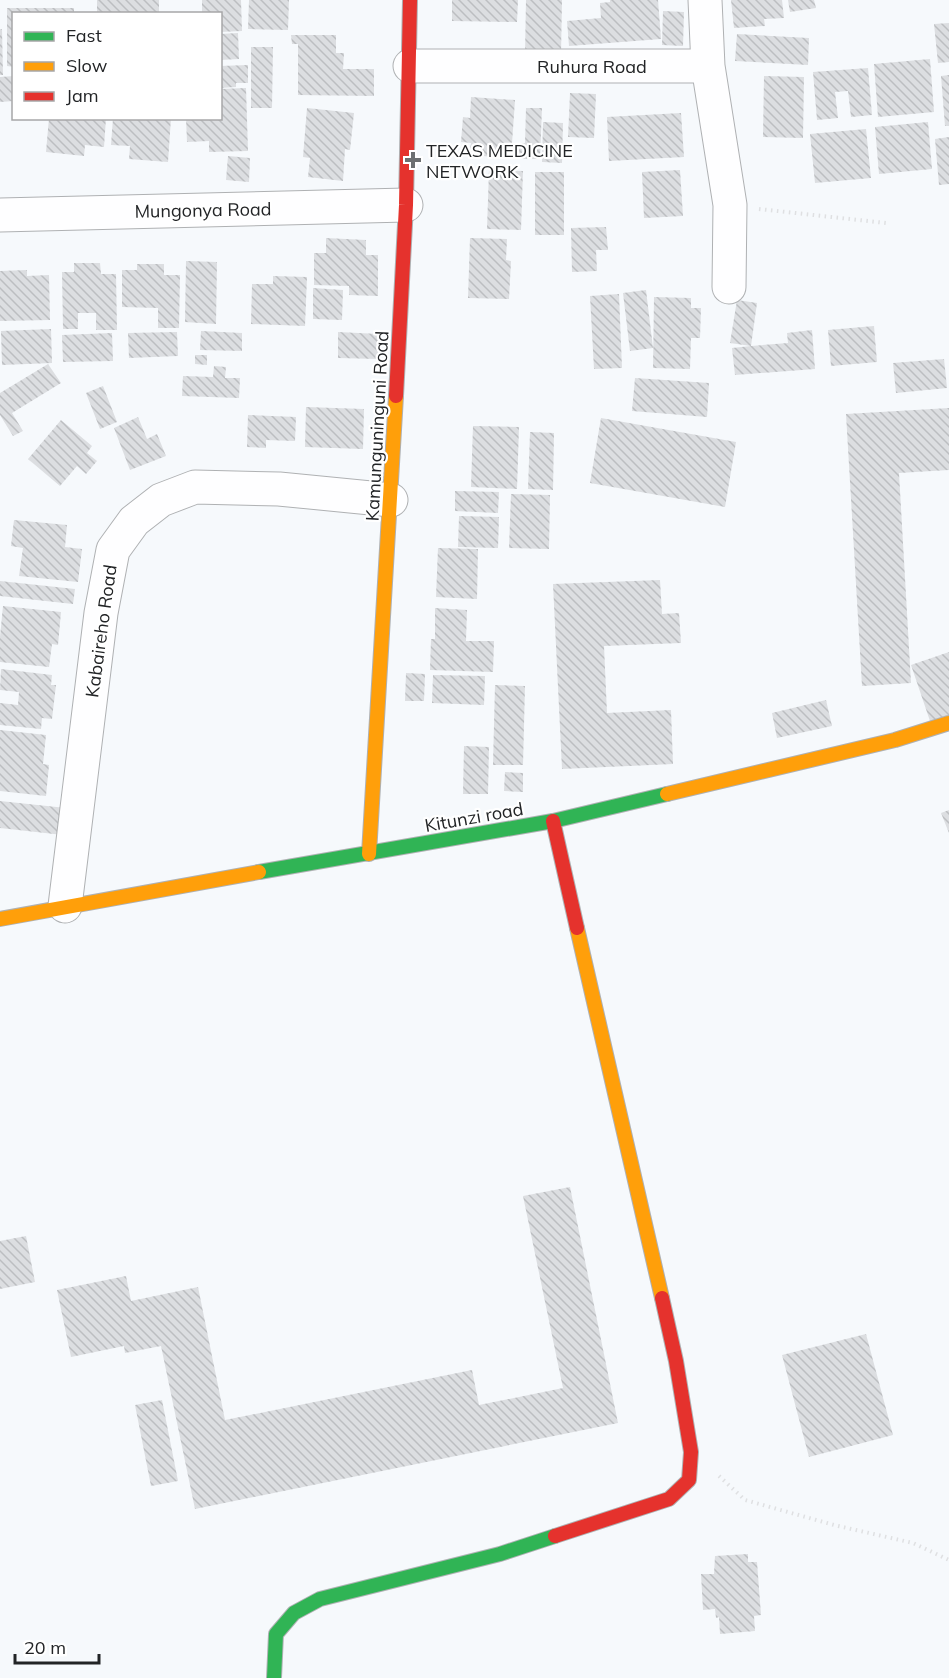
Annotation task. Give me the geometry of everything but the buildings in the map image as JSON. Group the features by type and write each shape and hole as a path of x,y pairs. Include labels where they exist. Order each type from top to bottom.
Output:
{"street":[{"name":"Kamunguninguni Road","path":"369,854 391,500 406,205 410,0"},
{"path":"705,0 708,66 730,205 729,287"},
{"name":"Ruhura Road","path":"410,66 708,66"},
{"name":"Mungonya Road","path":"0,215 406,205"},
{"name":"Kabaireho Road","path":"64,906 101,613 113,550 134,522 161,500 195,487 279,489 391,500"},
{"name":"Kitunzi road","path":"0,919 553,821 895,740 949,723"},
{"path":"274,1678 276,1634 294,1614 320,1599 500,1554 669,1499 689,1480 691,1452 676,1361 553,821"}],"path":[{"path":"730,205 886,223"},
{"path":"691,1452 745,1500 834,1525 913,1543 949,1560"}],"traffic: fast":[{"path":"259,872 553,821 667,794"},
{"path":"274,1678 276,1634 294,1613 320,1599 500,1554 555,1536"}],"traffic: slow":[{"path":"369,854 396,396"},
{"path":"667,794 895,740 949,723"},
{"path":"0,919 259,872"},
{"path":"577,928 662,1298"}],"traffic: jam":[{"path":"396,396 406,205 410,0"},
{"path":"553,821 577,928"},
{"path":"555,1536 669,1499 689,1480 691,1452 676,1361 662,1298"}],"place":[{"name":"TEXAS MEDICINE NETWORK","path":"413,160"}]}
